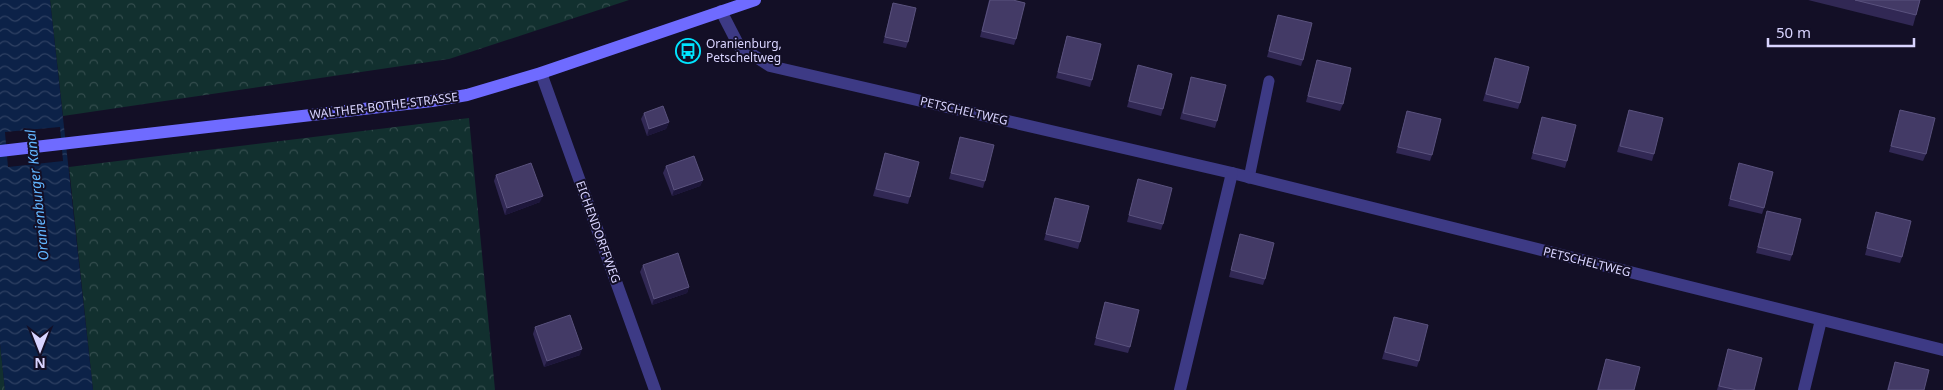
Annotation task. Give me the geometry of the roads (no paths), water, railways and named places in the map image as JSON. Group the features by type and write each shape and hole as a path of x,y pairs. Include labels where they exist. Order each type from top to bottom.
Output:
{"street":[{"name":"WALTHER-BOTHE-STRASSE","path":"3,151 432,101 468,95 541,73 755,0"},
{"name":"PETSCHELTWEG","path":"721,11 738,46 770,66 1249,178 1943,350"},
{"name":"EICHENDORFFWEG","path":"541,73 655,390"},
{"path":"1180,390 1232,174"},
{"path":"1804,390 1821,320"}],"lane":[{"path":"1249,178 1269,81"}],"water":[{"name":"Oranienburger Kanal","path":"0,0 50,0 93,390 5,390 0,343"}],"place":[{"name":"Oranienburg, Petscheltweg","path":"688,51"}]}
